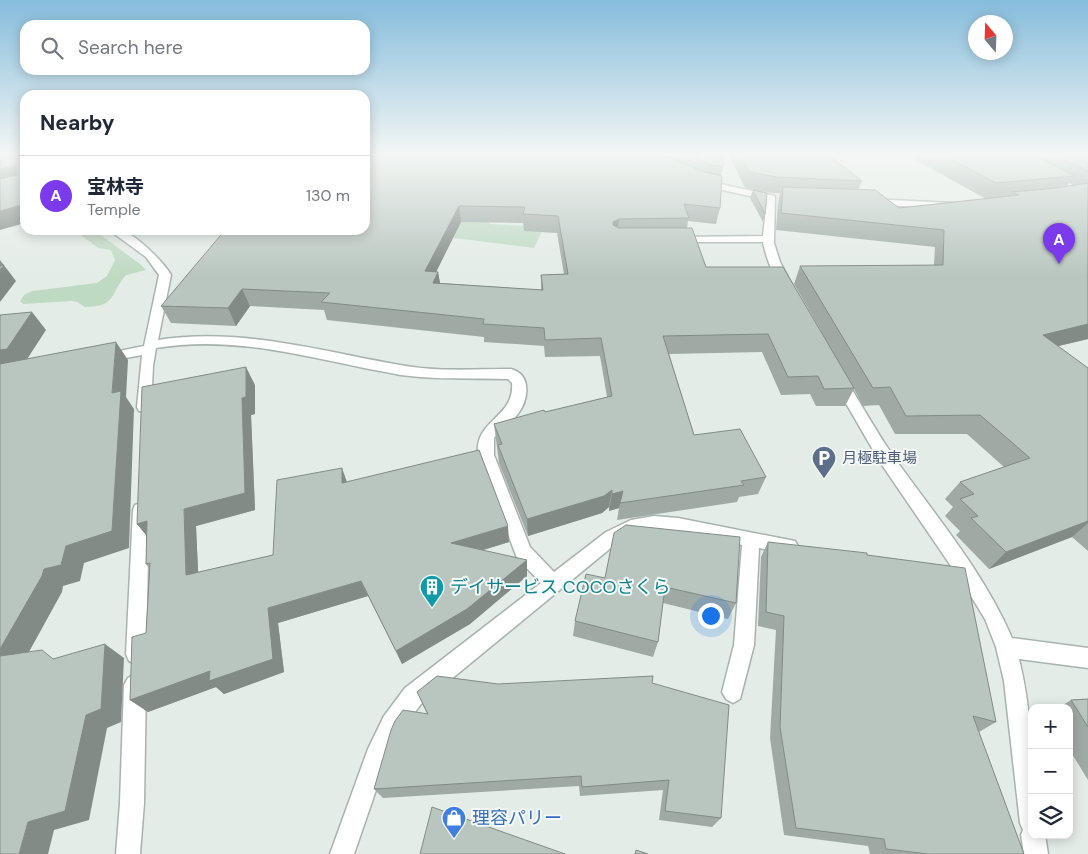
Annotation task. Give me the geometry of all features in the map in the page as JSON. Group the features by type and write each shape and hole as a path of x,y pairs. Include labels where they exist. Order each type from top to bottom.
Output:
{"street":[{"path":"757,195 776,199 767,239 773,261 796,301"},
{"path":"861,201 964,206"},
{"path":"121,235 154,258 161,266 165,275 144,387 143,426"},
{"path":"667,240 767,239"},
{"path":"93,360 175,340 222,341 295,348 401,370 425,373 511,374 517,378 520,384 519,400 514,410 487,437 484,446 523,552 553,584"},
{"path":"832,366 886,458 965,571 992,614 1006,646 1014,682 1028,794"},
{"path":"128,854 132,803 141,494"},
{"path":"342,854 376,757 392,724 413,696 612,537 631,528 654,523 678,525 805,549"},
{"path":"733,692 744,645 751,540"},
{"path":"943,572 965,571"},
{"path":"1006,646 1088,658"},
{"path":"1034,839 1036,854"}],"green space":[{"path":"455,195 487,195 493,201 490,224 544,227 534,248 454,238"},
{"path":"81,235 101,235 146,270 126,275 108,302 103,305 85,307 72,301 23,304 20,301 24,295 32,291 97,283 107,276 115,260 111,250 98,248"}],"building":[{"path":"0,195 20,195 20,205 0,211"},
{"path":"370,195 721,195 720,208 684,204 689,218 619,219 613,222 613,225 619,228 692,228 706,267 783,267 854,388 824,389 818,376 788,377 768,334 663,336 694,435 740,429 766,477 741,481 744,485 620,503 623,491 612,494 612,490 604,496 527,519 498,445 502,444 494,424 544,410 545,412 612,396 601,338 545,340 544,328 483,324 484,319 321,302 330,293 242,289 228,308 161,306 221,235 370,235","holes":["459,206 525,207 523,214 558,216 568,274 541,275 543,290 433,283 438,272 425,271"]},
{"path":"755,195 767,195 765,214"},
{"path":"782,195 881,195 899,208 1019,195 1088,195 1088,324 1043,335 1088,368 1088,521 1006,552 971,518 978,516 960,499 974,494 960,482 1030,458 980,415 906,416 890,387 873,388 800,266 943,265 944,230 781,213"},
{"path":"32,312 7,349 0,350 0,315"},
{"path":"116,342 112,393 121,391 112,531 66,546 61,565 44,569 42,576 0,649 0,364"},
{"path":"246,367 246,397 242,398 245,493 184,509 186,575 273,555 277,480 342,468 342,483 479,450 508,526 451,543 527,560 467,609 396,651 361,581 268,608 273,659 209,681 210,671 130,700 132,637 146,633 150,563 146,564 147,521 137,524 142,387"},
{"path":"626,525 740,537 736,603 665,587 658,642 575,621 586,574 605,578 614,533"},
{"path":"768,542 867,553 867,555 965,568 996,722 973,716 1024,854 929,854 886,849 884,839 796,828 780,727 784,616 766,612"},
{"path":"105,644 101,709 86,715 65,811 28,822 19,854 0,854 0,656 42,650 53,659"},
{"path":"437,676 498,684 653,676 652,683 729,705 721,818 665,811 669,780 582,787 581,776 374,789 395,721 403,710 428,714 417,692"},
{"path":"1088,699 1088,727 1071,700"},
{"path":"432,807 565,854 420,854"},
{"path":"636,850 648,854 635,854"}],"place":[{"name":"宝林寺","path":"1059,264"},
{"name":"月極駐車場","path":"824,479"},
{"name":"デイサービス COCOさくら","path":"432,608"},
{"name":"理容パリー","path":"454,839"}]}
